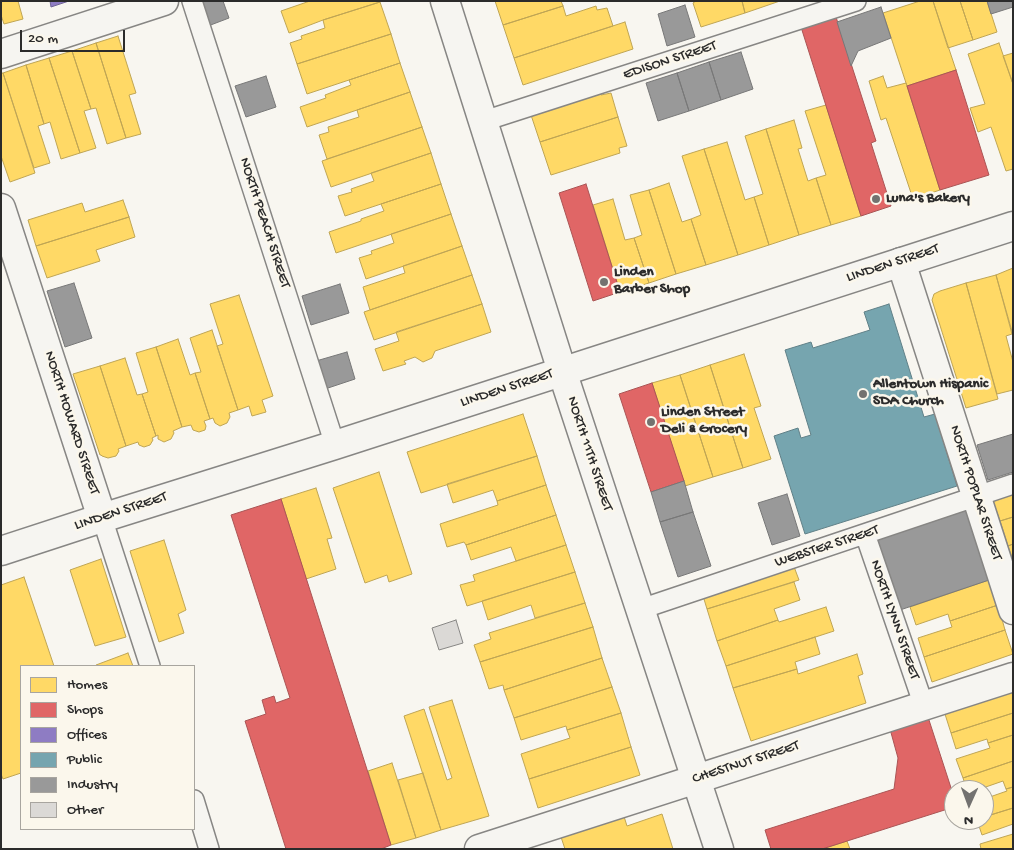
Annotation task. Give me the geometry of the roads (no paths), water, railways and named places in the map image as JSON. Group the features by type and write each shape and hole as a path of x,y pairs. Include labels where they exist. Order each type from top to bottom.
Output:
{"street":[{"path":"1,54 164,1"},
{"name":"NORTH 11TH STREET","path":"445,1 562,371 718,849"},
{"name":"NORTH HOWARD STREET","path":"1,208 102,518"},
{"name":"LINDEN STREET","path":"1,551 1013,226"},
{"name":"NORTH POPLAR STREET","path":"901,262 1013,610"},
{"name":"CHESTNUT STREET","path":"479,849 1013,677"}],"lane":[{"name":"NORTH PEACH STREET","path":"192,1 335,444"},
{"name":"EDISON STREET","path":"484,121 817,7 856,1"},
{"name":"WEBSTER STREET","path":"641,609 1013,484"},
{"name":"NORTH HOWARD STREET","path":"102,518 150,665"},
{"name":"NORTH LYNN STREET","path":"865,534 924,706"},
{"path":"195,803 210,849"}],"place":[{"name":"Luna's Bakery","path":"876,199"},
{"name":"Linden Barber Shop","path":"604,282"},
{"name":"Allentown Hispanic SDA Church","path":"863,394"},
{"name":"Linden Street Deli & Grocery","path":"651,422"}]}
